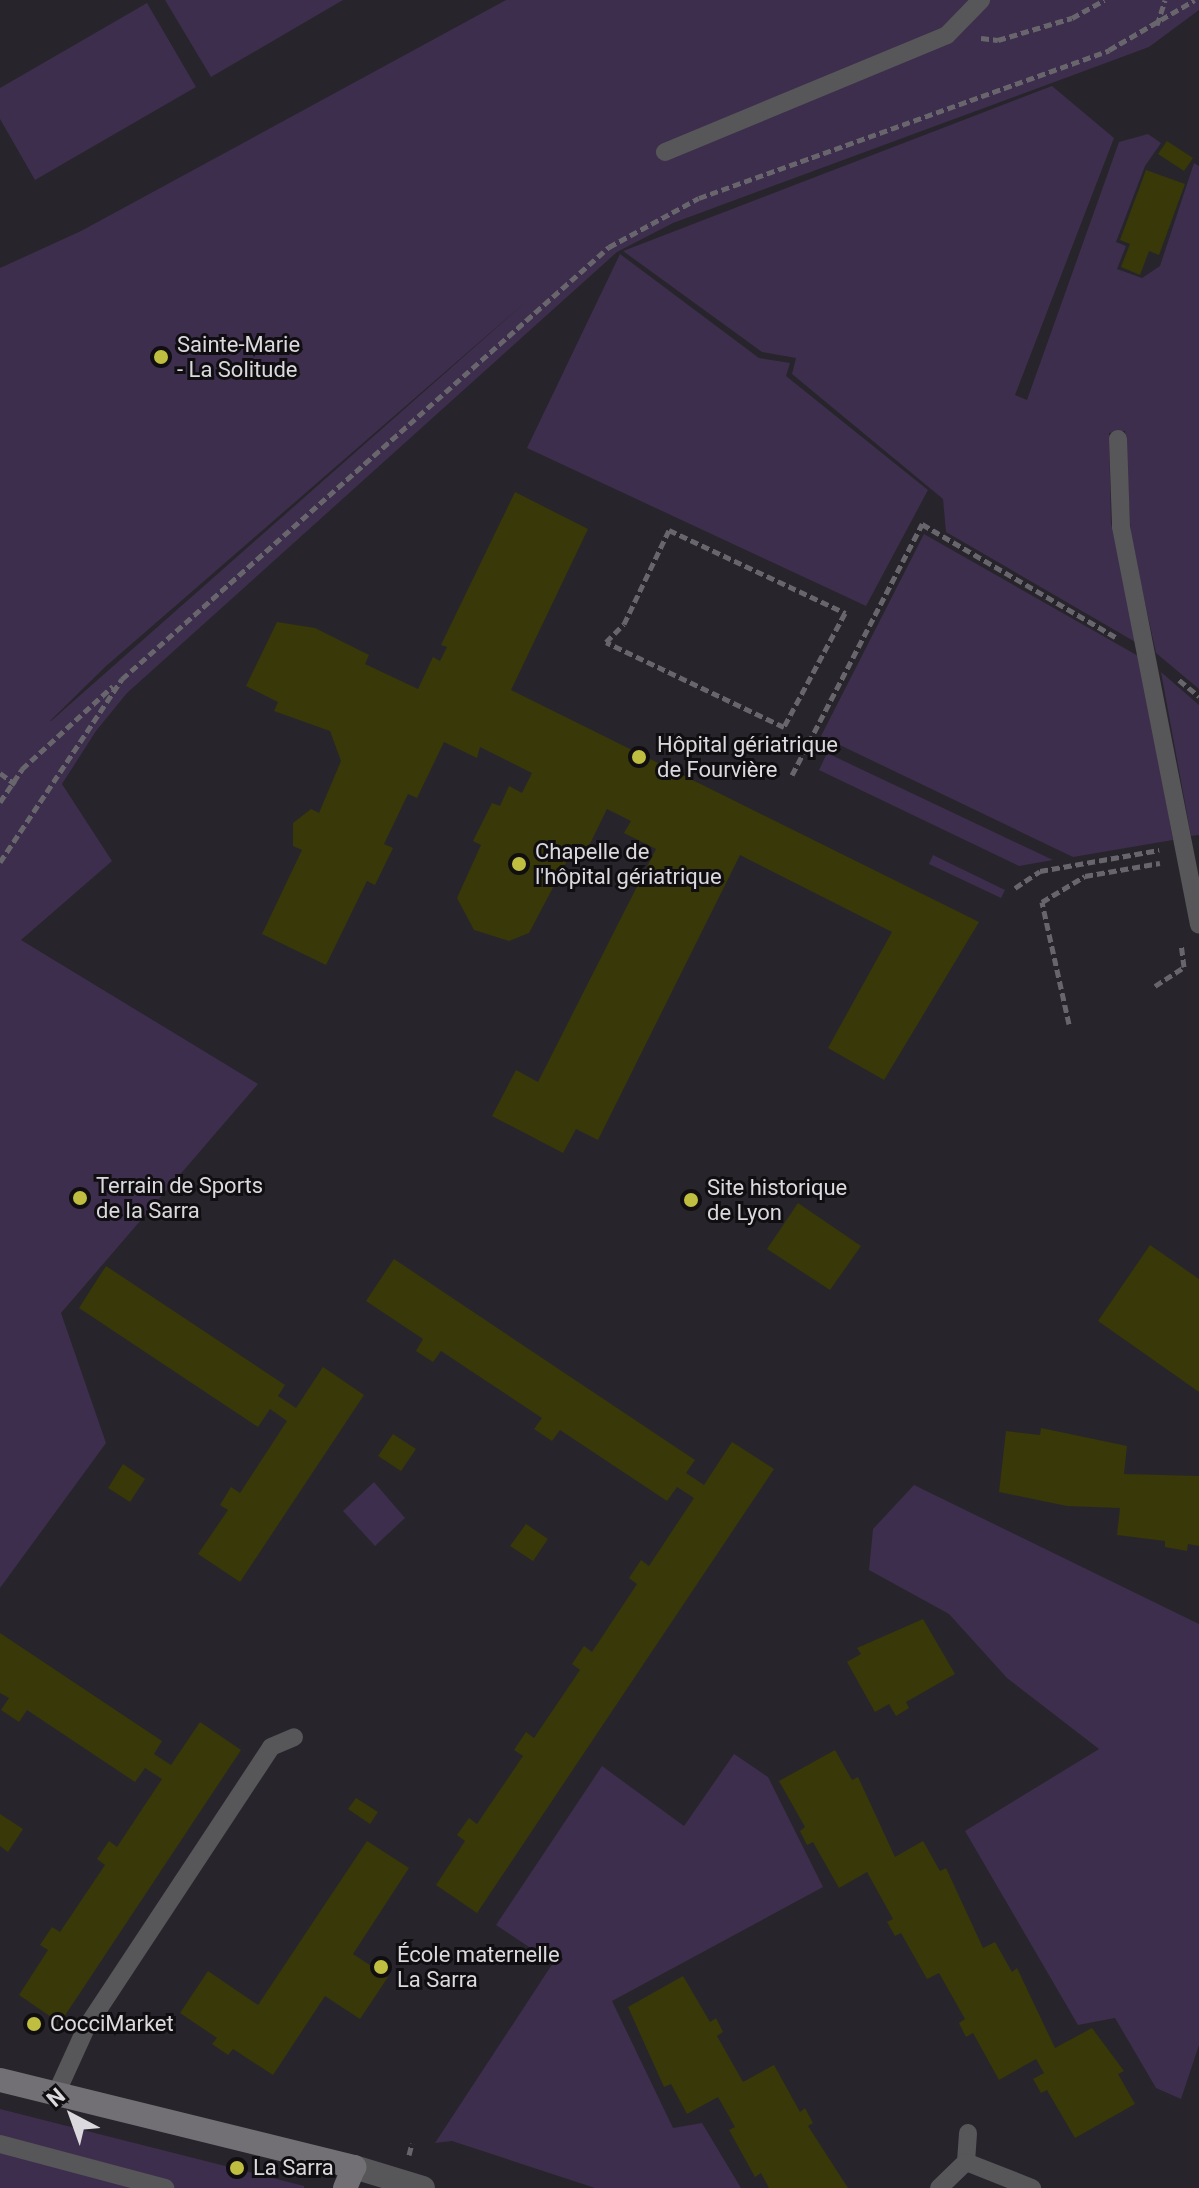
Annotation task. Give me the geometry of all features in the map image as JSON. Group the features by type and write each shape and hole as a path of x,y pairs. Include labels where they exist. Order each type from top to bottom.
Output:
{"street":[{"path":"0,2080 349,2178 423,2188"}],"lane":[{"path":"665,152 947,35 981,0"},
{"path":"1118,439 1121,527 1149,657 1199,924"},
{"path":"56,2094 86,2028 271,1747 294,1737"},
{"path":"939,2188 966,2162 968,2133"},
{"path":"0,2144 165,2188"},
{"path":"966,2162 1032,2188"}],"path":[{"path":"947,35 998,40 1072,18 1104,0"},
{"path":"1157,26 1165,0"},
{"path":"0,802 15,784 22,769 609,247 699,198 1157,26 1195,0"},
{"path":"792,775 922,524 1149,657 1199,696"},
{"path":"669,530 845,613 784,727 633,654 606,642 624,624 669,530"},
{"path":"0,862 122,679"},
{"path":"0,773 15,784"},
{"path":"1015,888 1040,871 1185,845"},
{"path":"1069,1024 1042,902 1085,876 1167,862 1170,877"},
{"path":"1155,986 1184,967 1179,937"}],"shaded area":[{"path":"165,0 343,0 211,77"},
{"path":"506,0 1199,0 1199,10 1149,47 673,223 617,252 127,693 96,731 62,784 112,861 21,940 258,1084 61,1313 106,1443 0,1588 0,268 81,231","holes":["529,299 51,721 105,667"]},
{"path":"147,3 196,87 35,180 0,119 0,88"},
{"path":"1052,86 1114,138 1015,395 1027,400 1119,142 1148,134 1161,143 1145,166 1116,242 1126,246 1117,269 1142,278 1160,266 1194,163 1199,166 1199,689 1156,653 1131,539 1125,431 1109,433 1111,523 1137,643 946,532 943,499 792,374 796,358 762,352 623,251"},
{"path":"620,254 759,358 790,363 786,376 928,490 866,606 527,448"},
{"path":"924,534 1140,657 1173,840 1073,857 821,736"},
{"path":"1161,672 1199,705 1199,835 1191,836"},
{"path":"827,753 1053,860 1019,866 819,770"},
{"path":"933,855 1005,890 1001,898 929,864"},
{"path":"374,1482 405,1518 375,1546 343,1511"},
{"path":"914,1485 1199,1624 1199,2045 1181,2099 1156,2088 1115,2018 1078,2025 965,1831 1099,1749 1007,1678 949,1614 869,1570 873,1529"},
{"path":"734,1754 768,1777 823,1887 612,2001 673,2128 702,2123 741,2188 595,2188 452,2141 435,2143 553,1963 496,1925 602,1766 684,1826"},
{"path":"0,2109 304,2186 304,2188 0,2188"}],"building":[{"path":"1167,141 1193,158 1184,171 1158,154"},
{"path":"1146,170 1185,184 1159,255 1149,251 1140,275 1121,267 1130,244 1120,240"},
{"path":"515,492 588,529 511,690 979,922 884,1080 828,1048 892,932 740,855 598,1140 576,1129 563,1153 492,1116 516,1070 538,1082 656,849 624,833 631,821 607,809 586,852 575,846 529,933 509,941 474,930 457,898 481,845 473,841 492,803 500,806 509,786 522,793 532,773 480,747 477,758 444,742 417,798 408,794 384,844 393,848 375,885 367,881 326,965 262,934 302,850 293,846 293,823 311,809 319,813 341,761 330,731 274,711 278,702 246,686 277,622 315,628 369,655 365,664 418,689 433,657 440,661 447,647 441,645"},
{"path":"798,1203 861,1246 830,1290 767,1249"},
{"path":"1150,1245 1199,1279 1199,1392 1098,1321"},
{"path":"394,1259 695,1460 686,1473 704,1485 732,1442 774,1469 477,1913 436,1885 465,1841 457,1835 469,1818 477,1824 523,1756 514,1750 526,1732 534,1738 580,1670 572,1664 584,1646 592,1652 637,1584 629,1578 641,1560 649,1566 694,1498 677,1487 667,1501 560,1430 552,1441 534,1429 542,1418 441,1351 433,1362 416,1351 423,1339 366,1301"},
{"path":"106,1266 285,1385 278,1396 296,1408 323,1367 364,1395 240,1582 198,1554 228,1510 220,1505 231,1487 240,1493 287,1421 270,1409 258,1427 79,1308"},
{"path":"1041,1428 1127,1446 1124,1474 1199,1476 1199,1546 1188,1544 1187,1551 1165,1547 1165,1541 1117,1535 1120,1508 1067,1506 999,1492 1006,1431 1040,1435"},
{"path":"393,1434 416,1449 401,1471 378,1456"},
{"path":"123,1464 145,1479 130,1502 108,1488"},
{"path":"526,1524 548,1539 533,1561 510,1546"},
{"path":"923,1619 955,1674 906,1702 909,1708 896,1716 889,1704 875,1712 847,1662 861,1654 857,1648"},
{"path":"0,1633 162,1741 154,1754 171,1765 200,1722 241,1750 60,2023 19,1995 48,1950 40,1945 52,1927 60,1932 105,1865 97,1859 109,1841 117,1847 162,1779 145,1768 135,1782 27,1710 19,1722 1,1710 9,1698 0,1693"},
{"path":"835,1750 852,1780 858,1777 895,1857 923,1841 940,1871 946,1868 983,1948 995,1942 1012,1972 1017,1968 1055,2048 1092,2028 1124,2071 1118,2074 1135,2104 1075,2138 1047,2090 1041,2093 1033,2079 1044,2073 1036,2059 999,2080 973,2033 966,2037 959,2023 965,2019 939,1973 927,1979 901,1933 895,1936 887,1922 893,1919 867,1872 839,1888 813,1842 807,1845 800,1831 805,1827 779,1781"},
{"path":"356,1798 378,1812 370,1824 348,1809"},
{"path":"0,1814 23,1829 8,1852 0,1846"},
{"path":"367,1841 409,1868 353,1954 388,1977 360,2019 325,1996 273,2075 233,2049 228,2055 212,2044 217,2038 180,2013 208,1971 258,2005"},
{"path":"683,1976 710,2022 716,2018 723,2032 717,2036 743,2082 774,2065 800,2112 805,2108 813,2123 808,2126 848,2188 769,2188 761,2173 755,2177 729,2130 735,2127 718,2097 687,2114 671,2084 664,2087 628,2007"}],"place":[{"name":"Sainte-Marie - La Solitude","path":"161,357"},
{"name":"Hôpital gériatrique de Fourvière","path":"639,757"},
{"name":"Chapelle de l'hôpital gériatrique","path":"519,864"},
{"name":"Terrain de Sports de la Sarra","path":"80,1198"},
{"name":"Site historique de Lyon","path":"691,1200"},
{"name":"École maternelle La Sarra","path":"381,1967"},
{"name":"CocciMarket","path":"34,2024"},
{"name":"La Sarra","path":"237,2168"}]}
